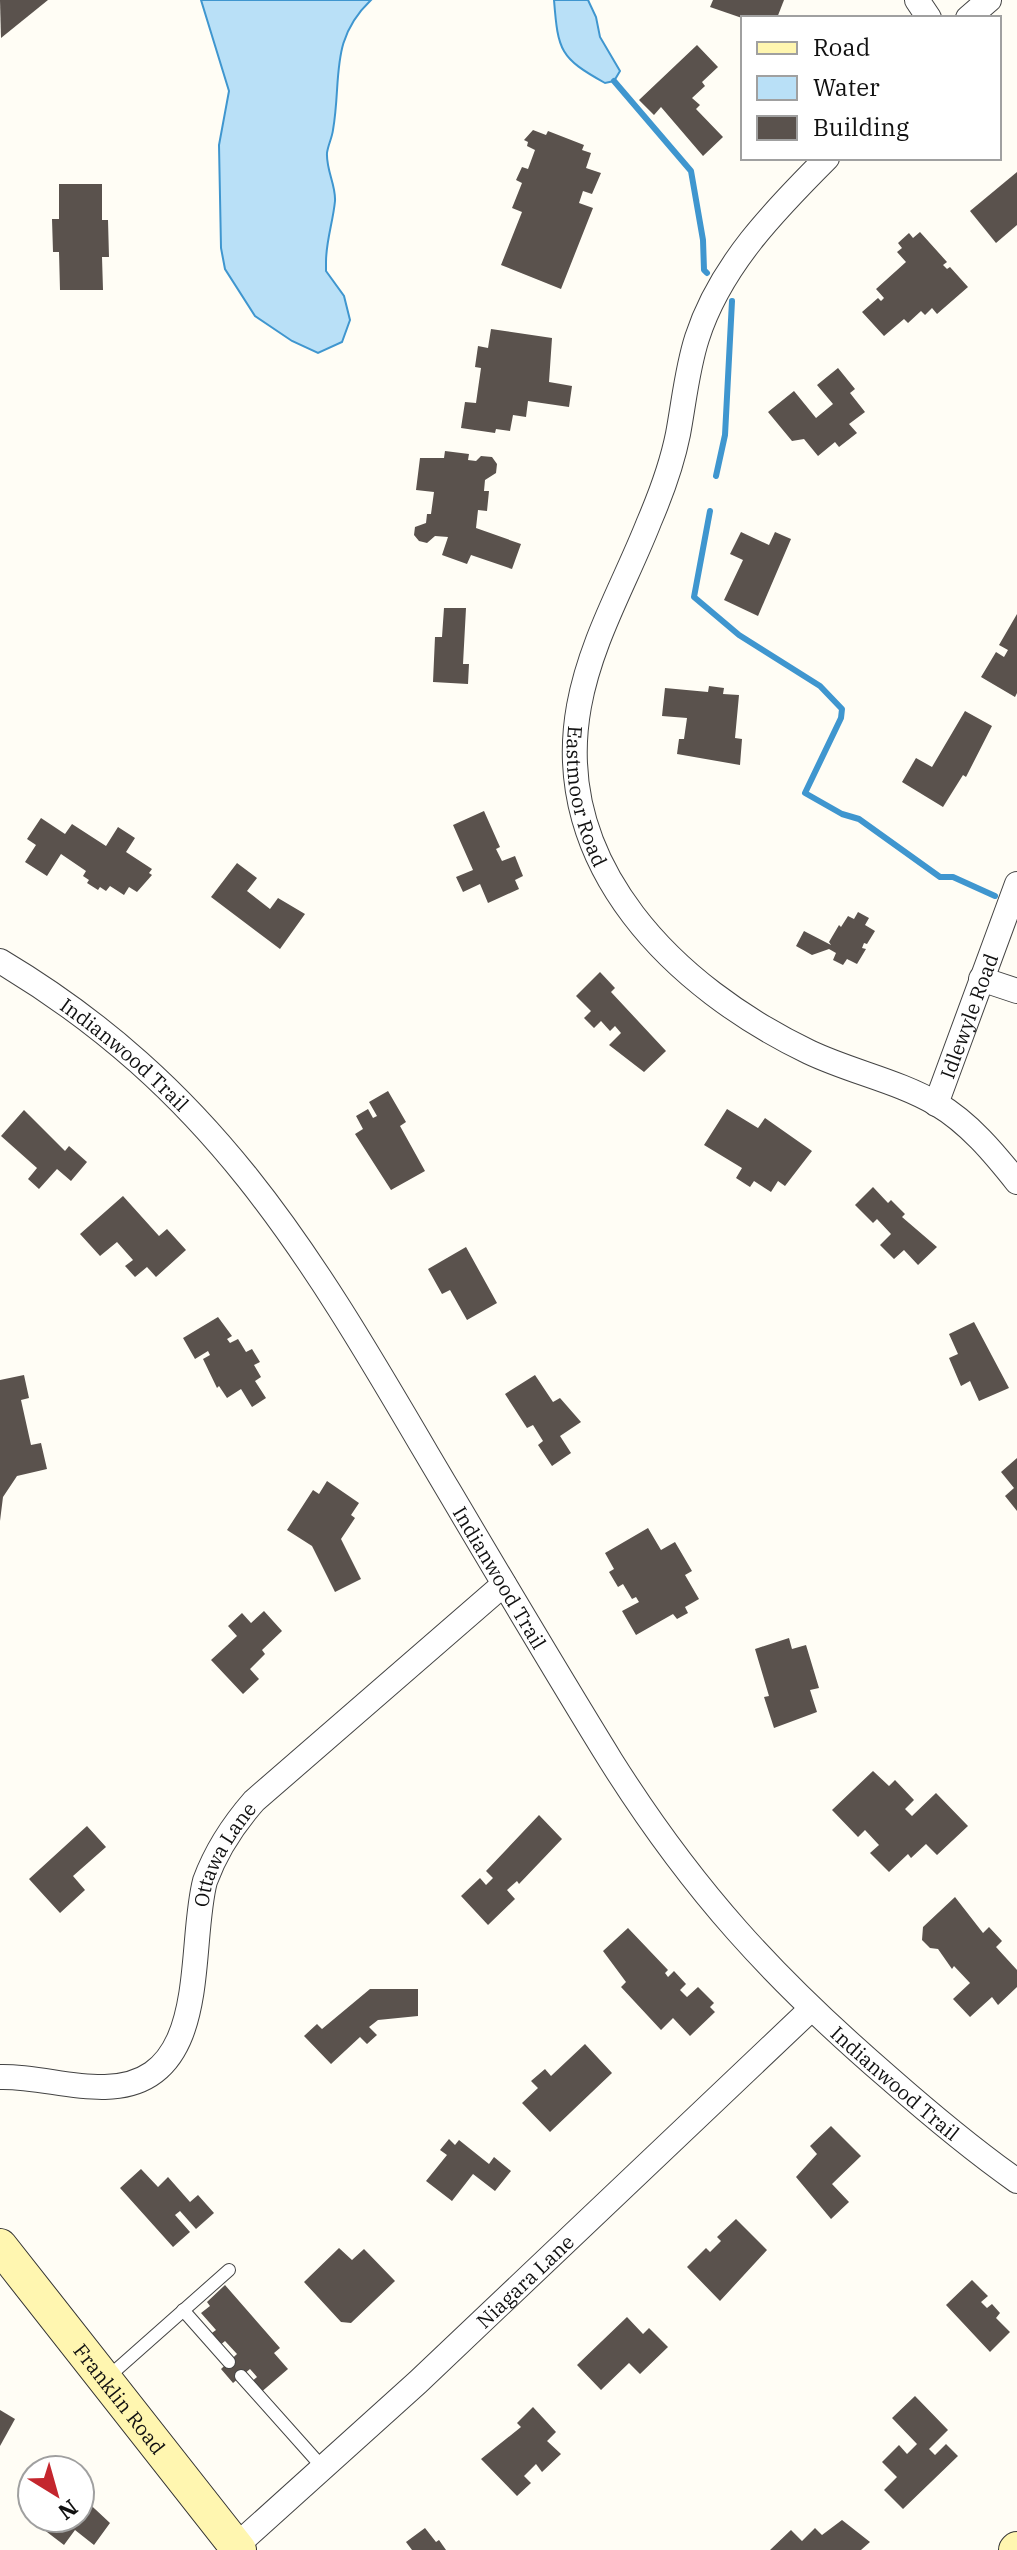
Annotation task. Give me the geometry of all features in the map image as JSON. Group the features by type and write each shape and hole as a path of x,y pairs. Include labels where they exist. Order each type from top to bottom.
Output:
{"street":[{"path":"970,16 989,0"},
{"name":"Eastmoor Road","path":"825,160 760,230 724,281 706,314 691,359 667,474 588,669 575,733 576,778 585,833 596,860 627,908 666,950 731,1004 785,1039 936,1104 980,1138 1017,1182"},
{"name":"Idlewyle Road","path":"936,1104 1017,884"},
{"name":"Indianwood Trail","path":"0,961 65,1002 124,1048 176,1096 257,1187 334,1294 504,1584 661,1838 714,1908 810,2010 1017,2181"},
{"path":"981,979 1017,991"},
{"name":"Ottawa Lane","path":"0,2077 119,2086 151,2072 165,2060 176,2046 190,2010 205,1881 212,1862 240,1817 504,1584"},
{"name":"Niagara Lane","path":"238,2548 810,2010"},
{"name":"Franklin Road","path":"0,2246 238,2548"}],"lane":[{"path":"105,2380 229,2270"},
{"path":"183,2310 229,2362"},
{"path":"241,2376 324,2469"}],"water":[{"path":"201,0 371,0 358,15 343,45 333,130 327,153 335,201 326,271 344,296 350,320 342,342 318,353 292,341 255,316 225,269 221,248 219,145 229,91"},
{"path":"554,0 588,0 600,37 620,71 614,81 605,83 590,74 564,51 557,31"}],"building":[{"path":"0,0 48,0 1,38"},
{"path":"713,0 784,0 778,16 741,18 710,7"},
{"path":"697,45 718,67 702,82 705,86 692,98 700,105 696,109 723,137 703,156 661,107 654,115 639,100"},
{"path":"533,130 546,135 548,131 584,145 582,150 591,153 586,168 601,173 592,194 583,191 579,203 593,208 561,289 501,265 522,212 512,208 522,183 516,180 522,167 528,169 535,150 527,146 528,142 524,140"},
{"path":"1017,172 1017,225 996,243 970,211"},
{"path":"59,184 102,184 102,220 108,220 109,257 102,257 103,290 60,290 59,252 53,252 52,219 59,219"},
{"path":"920,232 947,262 943,265 947,269 950,267 968,287 937,314 932,308 925,315 921,311 908,323 904,319 884,336 862,312 878,298 881,301 884,298 876,289 906,262 897,252 902,248 898,243 909,233 913,238"},
{"path":"491,329 552,338 549,382 572,386 569,407 528,401 526,417 513,415 510,431 496,429 495,433 461,428 465,402 476,403 481,368 475,367 478,346 488,348"},
{"path":"838,368 855,389 850,393 865,412 849,424 857,433 839,447 835,442 818,456 804,439 792,441 768,412 794,391 816,418 833,404 817,385"},
{"path":"445,451 469,454 468,460 492,457 497,464 496,473 485,480 484,491 489,491 487,511 478,510 476,528 521,544 512,569 471,555 467,564 442,555 448,537 435,536 427,543 419,541 414,535 415,527 426,523 427,514 431,514 434,492 416,490 420,458 444,458"},
{"path":"741,532 769,545 775,532 791,539 758,616 724,600 743,560 730,554"},
{"path":"444,608 466,608 463,664 469,664 468,684 433,682 435,637 442,637"},
{"path":"1017,614 1015,697 981,677 996,652 1004,657 1008,650 999,645"},
{"path":"709,686 724,688 723,694 739,695 735,738 742,739 740,765 677,754 679,739 684,739 687,718 662,716 665,688 708,692"},
{"path":"965,711 992,726 966,777 963,775 943,807 902,782 916,758 932,767"},
{"path":"484,811 500,847 496,849 502,861 515,856 523,876 515,880 519,889 488,903 480,884 463,892 456,877 473,870 453,825"},
{"path":"41,818 65,834 72,824 106,846 118,827 135,838 126,852 152,869 149,873 152,875 137,892 129,887 124,895 110,886 106,891 100,887 98,890 87,883 89,880 83,876 86,871 61,854 47,876 25,862 36,845 27,839"},
{"path":"237,863 257,878 247,891 270,909 278,898 305,914 280,949 211,897"},
{"path":"858,912 869,918 865,925 875,931 867,944 864,943 862,948 866,949 857,964 847,959 843,965 833,960 836,953 829,949 812,955 796,946 804,931 831,945 829,942 839,925 841,927 848,916 854,919"},
{"path":"600,972 615,988 611,992 666,1051 644,1072 609,1045 621,1033 615,1026 610,1031 601,1021 594,1028 584,1018 591,1011 576,996"},
{"path":"388,1091 406,1122 400,1126 425,1171 391,1190 355,1134 363,1129 356,1116 368,1109 373,1118 377,1116 369,1102"},
{"path":"727,1109 758,1128 765,1118 812,1151 785,1186 778,1181 771,1192 754,1181 750,1187 736,1178 742,1168 704,1145"},
{"path":"24,1110 65,1151 69,1146 87,1162 71,1181 57,1169 39,1189 28,1179 37,1168 1,1136"},
{"path":"873,1187 888,1203 891,1200 905,1214 902,1217 937,1247 918,1265 904,1250 894,1259 880,1245 891,1234 877,1219 873,1223 855,1205"},
{"path":"123,1196 159,1236 167,1229 186,1250 156,1277 147,1267 135,1277 125,1266 133,1260 117,1242 100,1256 80,1234"},
{"path":"466,1247 497,1303 467,1320 450,1290 442,1294 428,1269"},
{"path":"218,1317 232,1336 227,1339 230,1343 238,1339 246,1352 252,1349 260,1362 254,1365 261,1377 255,1381 266,1398 252,1407 241,1389 227,1398 219,1386 217,1388 203,1359 210,1355 208,1351 195,1359 183,1338"},
{"path":"974,1322 1009,1388 979,1401 970,1381 961,1386 949,1358 958,1354 949,1334"},
{"path":"24,1375 29,1398 21,1400 31,1445 41,1443 47,1469 17,1476 3,1497 0,1521 0,1380"},
{"path":"535,1375 553,1402 560,1398 581,1422 560,1436 571,1453 552,1466 538,1445 543,1441 533,1425 527,1428 505,1394"},
{"path":"1017,1458 1017,1511 1005,1496 1014,1488 1001,1472"},
{"path":"327,1481 359,1503 351,1515 355,1518 341,1539 361,1579 335,1592 312,1546 287,1530 313,1490 319,1494"},
{"path":"648,1528 661,1550 675,1542 692,1571 685,1575 699,1599 685,1607 688,1613 677,1619 673,1614 636,1635 622,1611 639,1602 636,1597 632,1599 623,1584 618,1587 609,1572 614,1569 605,1553"},
{"path":"264,1611 282,1631 262,1650 265,1654 250,1669 259,1679 243,1694 211,1660 237,1636 228,1626 242,1613 251,1623"},
{"path":"789,1638 792,1649 806,1645 819,1688 810,1690 817,1712 774,1728 764,1697 769,1696 755,1649"},
{"path":"873,1771 889,1786 895,1780 914,1800 905,1809 912,1816 936,1793 968,1826 937,1855 926,1844 911,1858 908,1854 889,1872 870,1853 879,1845 865,1830 858,1837 832,1810"},
{"path":"539,1815 562,1839 519,1884 517,1881 507,1890 515,1899 488,1925 461,1896 480,1878 486,1885 493,1878 486,1871"},
{"path":"87,1826 106,1847 73,1876 85,1890 60,1913 29,1879"},
{"path":"955,1897 983,1933 989,1927 1002,1941 996,1947 1017,1970 1017,1987 998,2005 992,1997 970,2017 953,1999 970,1983 954,1966 952,1969 938,1949 930,1948 922,1940 923,1927"},
{"path":"628,1928 668,1970 665,1973 668,1977 674,1971 686,1984 680,1990 687,1997 698,1987 714,2003 710,2007 715,2012 690,2036 673,2018 661,2030 621,1987 626,1982 603,1951"},
{"path":"370,1989 418,1989 418,2016 378,2020 369,2027 377,2035 367,2044 360,2037 331,2064 304,2036 317,2024 322,2029"},
{"path":"585,2044 612,2073 550,2132 522,2103 538,2088 531,2081 545,2069 551,2076"},
{"path":"831,2126 861,2156 832,2184 849,2202 831,2219 796,2177 817,2154 810,2146"},
{"path":"449,2139 455,2145 459,2140 489,2164 494,2157 511,2171 495,2191 473,2174 452,2201 426,2181 447,2155 440,2150"},
{"path":"141,2169 158,2187 168,2177 190,2202 198,2195 214,2213 196,2229 180,2211 175,2215 190,2232 173,2247 120,2188"},
{"path":"736,2219 767,2250 720,2301 687,2267 706,2248 710,2252 721,2241 717,2237"},
{"path":"339,2248 352,2260 364,2249 395,2281 351,2323 341,2322 304,2282"},
{"path":"972,2280 988,2296 981,2302 987,2308 992,2304 1000,2313 996,2318 1010,2332 990,2352 946,2305"},
{"path":"225,2285 280,2348 274,2353 288,2369 259,2394 250,2383 257,2377 250,2369 233,2383 221,2369 237,2354 225,2341 219,2346 209,2335 216,2330 201,2313 210,2306 207,2302"},
{"path":"627,2317 643,2334 649,2328 668,2347 640,2374 629,2363 601,2390 577,2365"},
{"path":"915,2396 948,2430 929,2449 935,2455 946,2444 958,2456 903,2509 884,2490 897,2477 882,2462 899,2445 907,2454 917,2444 892,2418"},
{"path":"533,2407 556,2432 547,2441 561,2454 542,2472 536,2464 524,2476 531,2483 517,2496 481,2459 521,2427 517,2423"},
{"path":"0,2410 15,2419 0,2446"},
{"path":"96,2510 110,2523 94,2545 80,2534 96,2534"},
{"path":"842,2520 870,2542 861,2550 770,2550 791,2530 802,2541 815,2528 822,2535"},
{"path":"425,2528 446,2550 412,2550 406,2542"},
{"path":"50,2534 72,2534 64,2545"}],"waterway":[{"path":"614,81 691,171 703,240 704,270 707,273"},
{"path":"716,476 725,435 732,301"},
{"path":"710,511 694,597 739,635 820,686 842,709 841,718 805,793 842,814 859,819 940,877 953,877 995,896"}]}
